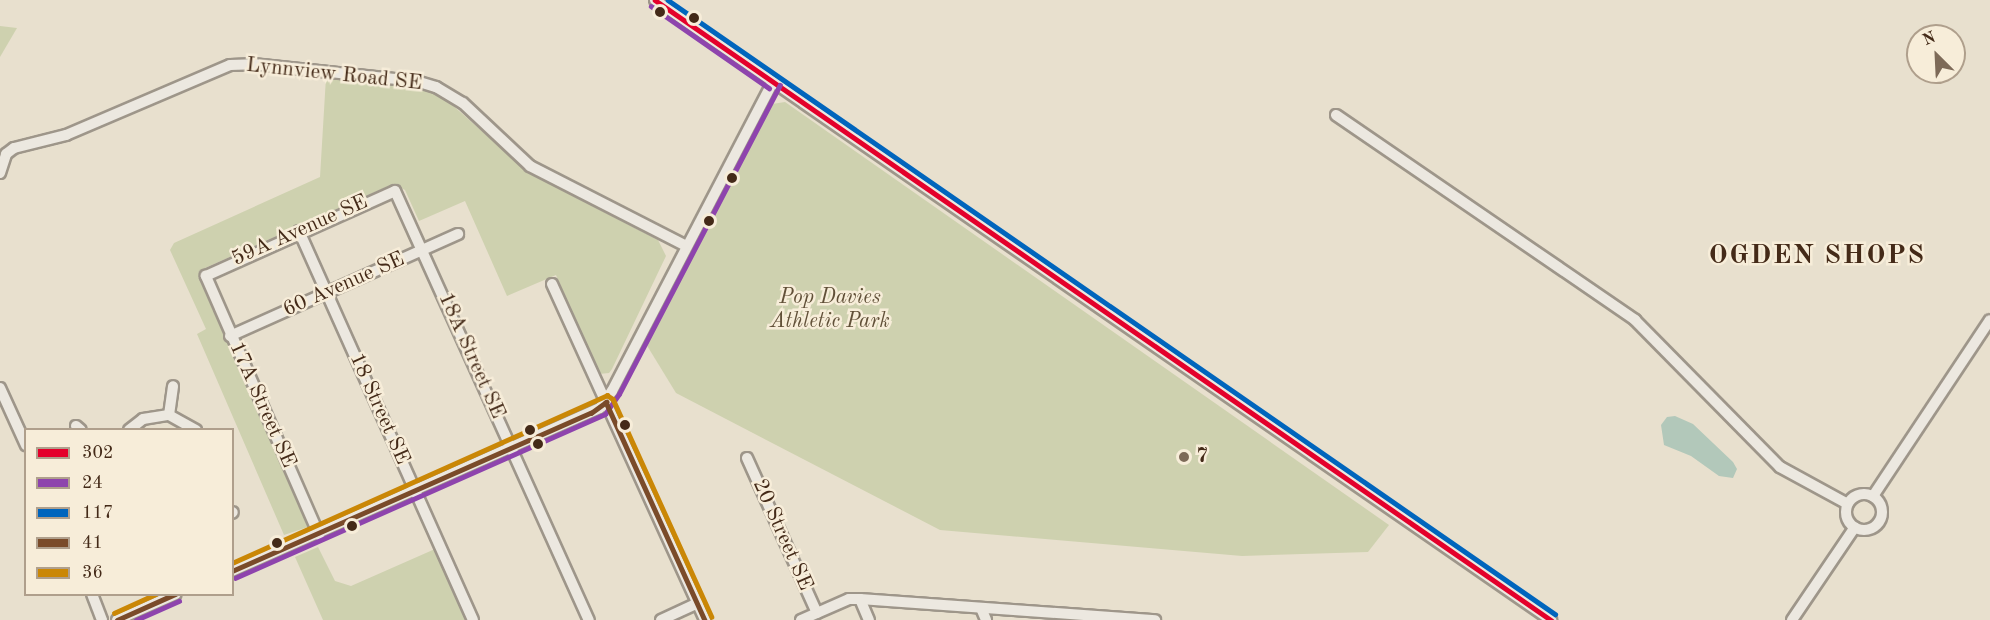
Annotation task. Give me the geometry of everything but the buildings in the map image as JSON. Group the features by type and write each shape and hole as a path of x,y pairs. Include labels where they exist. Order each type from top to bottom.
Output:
{"street":[{"path":"655,0 1551,620"},
{"name":"Lynnview Road SE","path":"0,173 6,154 14,148 66,135 230,65 254,64 393,78 443,90 463,104 530,166 686,246"},
{"path":"234,570 319,535 591,413 606,402 773,82"},
{"path":"1336,115 1635,320 1780,467 1848,504"},
{"name":"59A Avenue SE","path":"207,276 299,231 395,191"},
{"name":"18A Street SE","path":"395,191 589,620"},
{"name":"18 Street SE","path":"299,231 473,620"},
{"name":"60 Avenue SE","path":"230,336 458,234"},
{"name":"17A Street SE","path":"207,276 230,336 319,535"},
{"path":"552,284 705,620"},
{"path":"1873,496 1990,320"},
{"path":"169,415 173,386"},
{"path":"0,388 24,441"},
{"path":"130,428 143,419 169,415 193,428"},
{"name":"20 Street SE","path":"747,458 817,613"},
{"path":"1855,527 1847,514 1848,504 1858,496 1873,496"},
{"path":"1855,527 1870,529 1879,522 1881,506 1873,496"},
{"path":"1792,620 1855,527"},
{"path":"93,596 102,620"},
{"path":"117,620 171,596"},
{"path":"801,620 849,599 1155,620"},
{"path":"860,599 869,620"},
{"path":"661,620 698,603"},
{"path":"981,608 986,620"}],"green space":[{"path":"0,26 17,28 0,57"},
{"path":"326,77 414,86 440,94 529,173 658,240 666,256 612,369 609,373 599,374 556,275 507,296 465,201 419,221 405,190 393,184 205,268 201,280 309,523 308,527 284,535 197,334 206,329 170,250 174,243 320,177"},
{"name":"Pop Davies Athletic Park","path":"785,102 1389,525 1368,552 1242,556 940,530 676,393 646,344 772,104"},
{"path":"318,547 335,581 351,586 435,549 467,620 323,620 295,557"}],"shaded area":[{"path":"1675,416 1693,424 1733,462 1737,469 1733,478 1719,476 1691,456 1664,445 1661,425 1667,417"}],"transit line":[{"name":"302","path":"655,0 1551,620"},
{"name":"117","path":"668,0 1555,614"},
{"name":"24","path":"651,6 769,88"},
{"name":"24","path":"235,578 605,414 619,394 780,85"},
{"name":"36","path":"234,562 607,395 613,399 712,617"},
{"name":"41","path":"234,570 591,413 606,402 705,620"},
{"name":"36","path":"114,613 152,596"},
{"name":"41","path":"117,620 171,596"},
{"name":"24","path":"136,620 179,601"}],"place":[{"name":"7","path":"1184,457"}],"district":[{"name":"OGDEN SHOPS","path":"1817,256"}]}
